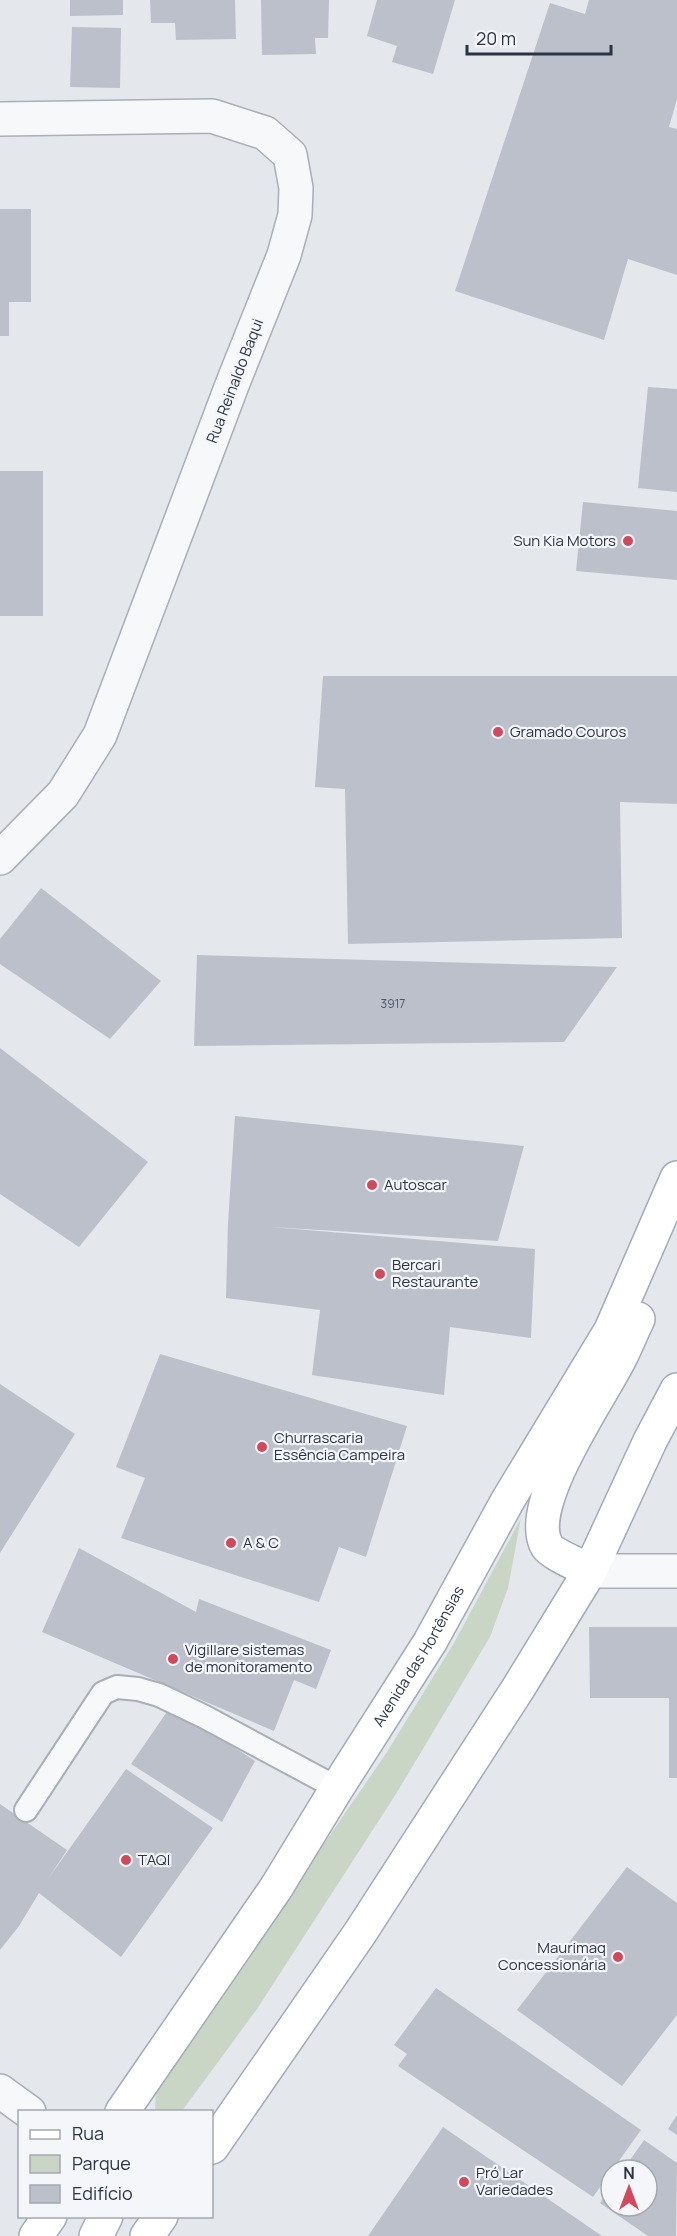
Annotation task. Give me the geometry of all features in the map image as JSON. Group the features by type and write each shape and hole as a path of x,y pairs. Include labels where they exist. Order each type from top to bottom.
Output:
{"main road":[{"name":"Avenida das Hortênsias","path":"123,2110 276,1888 430,1642 508,1500 610,1330 677,1179"},
{"path":"590,1571 548,1549 541,1532 543,1510 568,1450 621,1357 668,1249 677,1216"},
{"path":"213,2146 360,1933 519,1687 590,1571 677,1390"},
{"path":"36,2236 49,2218"},
{"path":"96,2236 105,2218"},
{"path":"147,2236 160,2218"}],"street":[{"name":"Rua Reinaldo Baqui","path":"0,119 212,116 265,133 290,155 296,188 295,215 284,255 232,385 100,735 63,794 0,858"},
{"path":"590,1571 677,1571"},
{"path":"0,2091 26,2110"}],"lane":[{"path":"26,1810 103,1693 117,1687 138,1689 159,1695 337,1788"}],"green space":[{"path":"521,1518 508,1588 490,1637 396,1794 257,2009 183,2110 155,2110 156,2089 387,1752 454,1643"}],"building":[{"path":"70,0 123,0 123,15 70,16"},
{"path":"150,0 235,0 236,39 176,40 175,23 151,23"},
{"path":"261,0 329,0 328,38 315,38 316,54 262,55"},
{"path":"377,0 455,0 433,74 392,62 397,46 367,36"},
{"path":"589,0 677,0 677,99 669,127 677,129 677,275 628,259 604,340 455,291 550,3 585,14"},
{"path":"72,27 121,28 120,88 70,87"},
{"path":"0,209 31,209 31,302 9,302 9,336 0,336"},
{"path":"648,387 677,389 677,492 638,488"},
{"path":"0,471 43,471 43,616 0,616"},
{"name":"Sun Kia Motors","path":"583,502 677,511 677,580 576,571"},
{"path":"323,676 677,676 677,804 620,802 622,938 348,944 345,789 315,787"},
{"path":"41,888 161,981 110,1039 0,964 0,939"},
{"path":"197,955 617,967 564,1042 194,1046"},
{"path":"0,1048 148,1162 79,1247 0,1194"},
{"path":"235,1116 524,1146 498,1241 271,1227 535,1249 531,1338 450,1327 444,1395 312,1375 320,1310 226,1298"},
{"name":"Churrascaria Essência Campeira","path":"160,1354 407,1426 366,1557 339,1547 319,1602 121,1538 145,1478 116,1467"},
{"path":"0,1384 75,1434 0,1553"},
{"name":"Vigillare sistemas de monitoramento","path":"79,1548 196,1612 199,1599 331,1650 316,1689 294,1680 274,1731 42,1632"},
{"path":"589,1627 677,1627 677,1778 669,1778 669,1698 590,1698"},
{"path":"171,1706 255,1761 222,1822 131,1764"},
{"name":"TAQI","path":"126,1769 213,1828 121,1957 39,1893 19,1926 0,1950 0,1804 67,1850 48,1879"},
{"name":"Maurimaq Concessionária","path":"627,1867 677,1903 677,2015 622,2086 517,2010"},
{"path":"436,1988 641,2130 621,2158 599,2158 599,2189 593,2197 398,2066 407,2054 394,2045"},
{"path":"677,2115 677,2135 668,2129"},
{"name":"Pró Lar Variedades","path":"443,2127 602,2236 368,2236"},
{"path":"644,2140 677,2163 676,2236 648,2236 622,2218 659,2218 659,2158 631,2158"}],"place":[{"name":"Sun Kia Motors","path":"628,541"},
{"name":"Gramado Couros","path":"498,732"},
{"name":"Autoscar","path":"372,1185"},
{"name":"Bercari Restaurante","path":"380,1274"},
{"name":"Churrascaria Essência Campeira","path":"262,1447"},
{"name":"A & C","path":"231,1543"},
{"name":"Vigillare sistemas de monitoramento","path":"173,1659"},
{"name":"TAQI","path":"126,1860"},
{"name":"Maurimaq Concessionária","path":"618,1957"},
{"name":"Pró Lar Variedades","path":"464,2182"}]}
